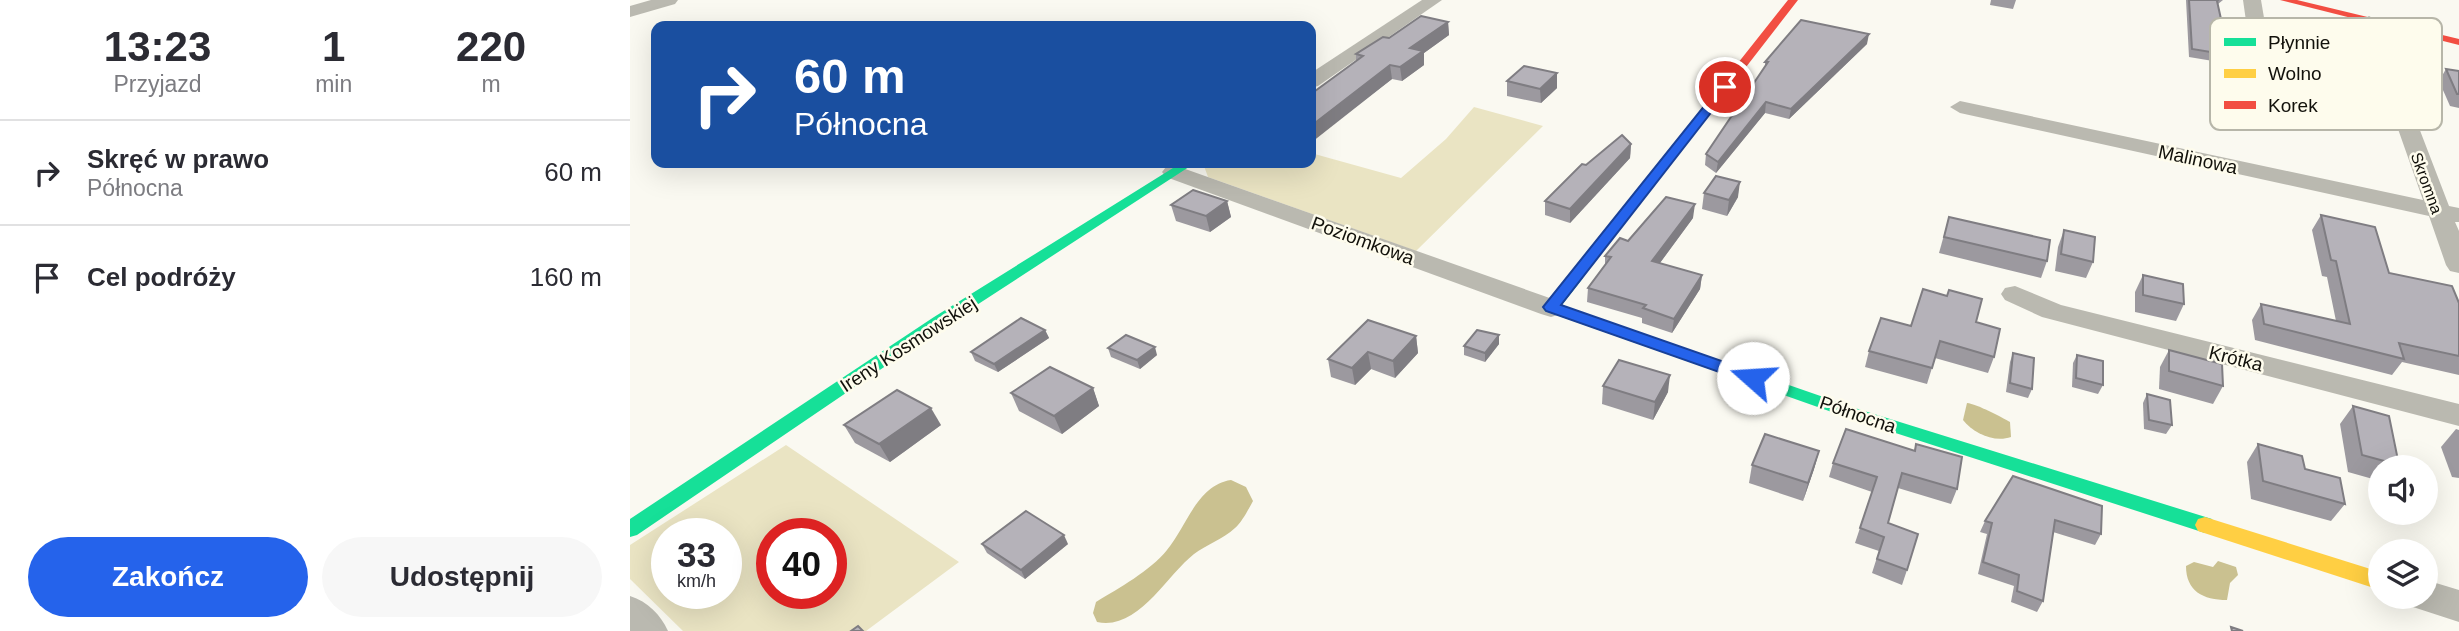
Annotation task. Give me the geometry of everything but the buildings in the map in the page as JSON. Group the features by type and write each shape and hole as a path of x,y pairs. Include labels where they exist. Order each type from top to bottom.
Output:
{"street":[{"path":"630,12 668,0"},
{"path":"1316,79 1433,0"},
{"path":"1551,307 1793,0"},
{"path":"2252,0 2255,18"},
{"path":"2285,0 2357,18"},
{"name":"Malinowa","path":"1959,107 2448,213"},
{"name":"Skromna","path":"2414,130 2448,213 2459,265"},
{"name":"Poziomkowa","path":"1182,168 1551,307"},
{"name":"Ireny Kosmowskiej","path":"630,528 940,321 1182,168"},
{"name":"Krótka","path":"2015,294 2052,311 2459,415"},
{"name":"Północna","path":"1551,307 1878,421 2368,578"},
{"path":"2438,600 2459,606"},
{"path":"630,612 649,631"}],"shaded area":[{"path":"1474,107 1543,126 1416,251 1208,177 1205,168 1316,168 1316,154 1401,178 1446,139"},
{"path":"1967,403 2010,422 2011,437 1991,438 1972,429 1963,420"},
{"path":"786,445 959,562 866,631 683,631 661,609 742,609 742,518 672,518"},
{"path":"1231,480 1246,487 1253,501 1238,525 1194,554 1138,610 1112,623 1097,622 1093,613 1096,602 1152,565 1167,550 1201,498 1219,483"},
{"path":"651,532 651,600 630,579 630,545"},
{"path":"2218,561 2236,567 2238,575 2230,583 2227,600 2203,596 2193,588 2187,575 2186,566 2194,562 2213,567"}],"traffic: fast":[{"path":"630,529 940,321 1181,168"},
{"path":"1575,278 1551,308 1852,413 2205,525"}],"traffic: slow":[{"path":"2205,525 2368,577"}],"traffic: jam":[{"path":"1575,278 1793,0"},
{"path":"2285,0 2360,18"},
{"path":"2442,38 2459,42"}],"route":[{"path":"1725,87 1551,307 1753,378"}]}
